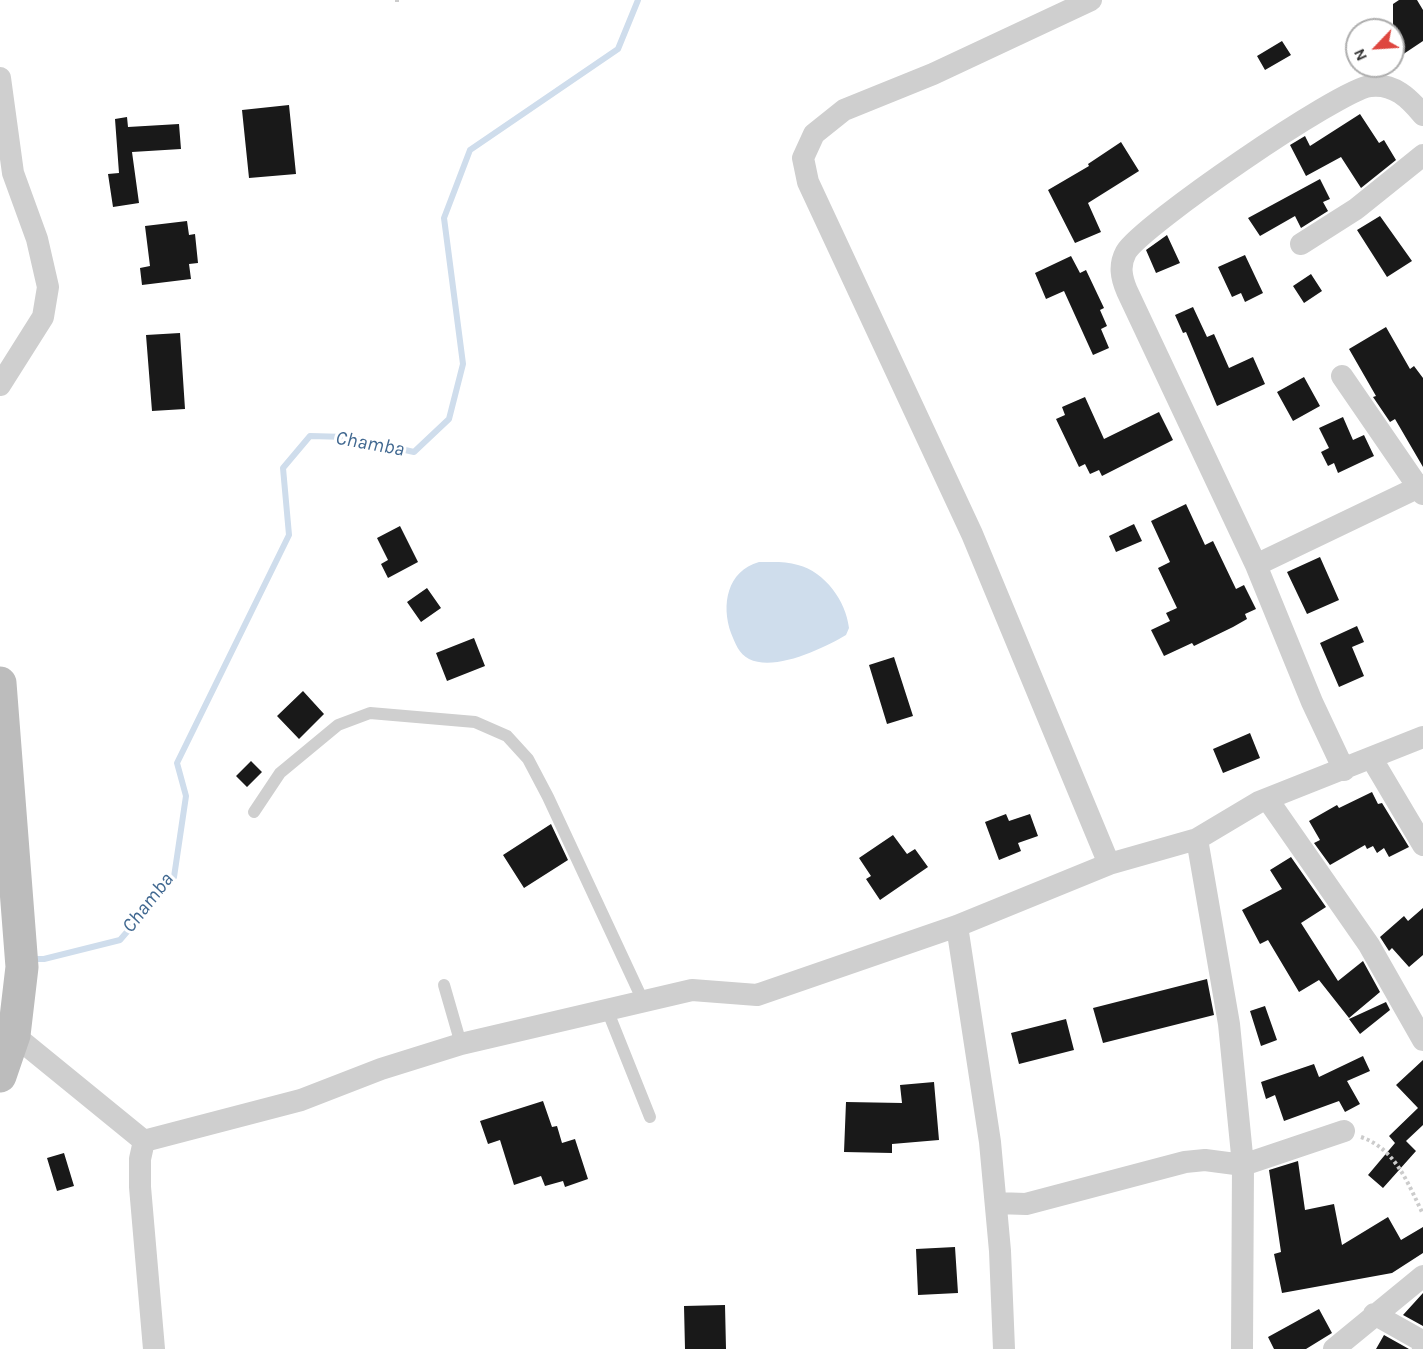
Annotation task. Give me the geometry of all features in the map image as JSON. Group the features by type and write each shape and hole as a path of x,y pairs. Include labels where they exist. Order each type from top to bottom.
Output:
{"main road":[{"path":"0,683 21,954 14,1035 0,1076"}],"street":[{"path":"1091,0 933,74 844,110 814,134 803,158 808,182 972,534 1109,864"},
{"path":"0,78 13,173 37,239 48,287 43,317 0,385"},
{"path":"1344,770 1312,702 1256,565 1126,291 1121,278 1122,262 1127,250 1140,237 1204,189 1289,128 1347,94 1368,86 1394,88 1412,102 1423,115"},
{"path":"1301,244 1356,209 1423,155"},
{"path":"1256,565 1422,489 1342,376"},
{"path":"144,1142 290,1103 381,1069 461,1044 608,1012 692,990 757,995 957,926 1109,864 1197,839 1259,802 1423,738"},
{"path":"1372,759 1423,845"},
{"path":"1268,800 1369,945 1423,1040"},
{"path":"1197,839 1229,1024 1243,1165 1242,1349"},
{"path":"957,926 990,1142 996,1203 1004,1349"},
{"path":"14,1035 144,1142"},
{"path":"996,1203 1026,1203 1185,1162 1205,1160 1243,1165 1344,1131"},
{"path":"144,1142 140,1159 140,1187 154,1349"},
{"path":"1334,1349 1423,1276"},
{"path":"1374,1314 1422,1341 1423,1349"}],"lane":[{"path":"254,812 280,773 338,725 370,713 475,722 507,736 528,759 549,797 644,1003"},
{"path":"444,985 461,1044"},
{"path":"608,1012 650,1117"}],"path":[{"path":"1344,1131 1371,1140 1395,1159 1423,1214"}],"water":[{"path":"759,562 784,562 798,565 817,574 832,589 844,608 849,628 846,635 812,652 785,661 760,662 746,657 738,648 731,633 727,601 733,581 748,566"}],"building":[{"path":"1399,0 1417,0 1423,10 1423,41 1405,53 1405,18 1393,18 1393,4"},
{"path":"1282,41 1291,55 1265,70 1257,56"},
{"path":"289,105 296,174 249,178 242,110"},
{"path":"1360,114 1379,143 1384,140 1396,160 1361,188 1341,157 1306,176 1290,145 1305,136 1310,146"},
{"path":"127,117 128,127 179,124 181,149 132,152 139,203 113,207 108,174 119,173 115,119"},
{"path":"1121,142 1139,171 1088,203 1101,232 1075,243 1048,190 1089,166 1088,164"},
{"path":"1320,179 1330,199 1323,202 1328,211 1301,228 1295,216 1260,236 1248,218"},
{"path":"1380,216 1412,261 1387,277 1357,230"},
{"path":"187,221 189,235 195,234 198,263 189,264 191,279 142,285 140,268 150,266 145,226"},
{"path":"1167,235 1180,263 1156,273 1146,250"},
{"path":"1245,255 1263,293 1245,302 1241,293 1232,297 1218,267"},
{"path":"1071,256 1080,273 1086,270 1104,308 1100,310 1107,326 1101,329 1109,348 1093,355 1064,291 1046,299 1035,273"},
{"path":"1311,274 1322,291 1304,303 1293,286"},
{"path":"1193,307 1207,337 1214,334 1229,368 1253,357 1265,384 1217,406 1186,332 1183,333 1175,315"},
{"path":"1386,327 1410,369 1414,366 1423,378 1423,467 1395,419 1390,422 1373,397 1376,396 1349,349"},
{"path":"180,333 185,409 152,411 146,335"},
{"path":"1304,377 1320,406 1293,421 1277,392"},
{"path":"1085,397 1104,439 1159,412 1173,440 1102,476 1099,470 1090,474 1085,464 1079,467 1056,419 1065,415 1062,407"},
{"path":"1343,417 1353,440 1364,435 1374,456 1338,473 1334,463 1328,466 1321,452 1329,448 1319,428"},
{"path":"1186,504 1205,545 1213,541 1236,589 1244,585 1256,609 1245,614 1247,619 1233,627 1194,646 1192,643 1164,656 1151,630 1170,621 1166,613 1177,608 1158,568 1170,562 1151,521"},
{"path":"1134,524 1142,541 1116,552 1109,536"},
{"path":"400,526 418,562 388,578 381,564 388,560 377,538"},
{"path":"1320,557 1339,600 1307,614 1287,572"},
{"path":"427,588 441,608 421,622 407,602"},
{"path":"1357,626 1364,642 1352,647 1364,676 1339,687 1320,643"},
{"path":"474,638 485,666 447,681 436,653"},
{"path":"894,657 913,716 887,724 869,665"},
{"path":"303,691 324,714 299,739 277,716"},
{"path":"1250,733 1260,758 1223,773 1213,749"},
{"path":"251,761 262,772 247,787 236,776"},
{"path":"1372,792 1378,804 1382,803 1409,847 1389,857 1384,848 1377,853 1373,846 1367,849 1365,845 1330,865 1314,843 1320,840 1309,821 1337,805 1339,808"},
{"path":"1006,814 1009,821 1030,814 1038,836 1018,843 1021,851 999,860 985,822"},
{"path":"551,824 568,860 524,888 503,855"},
{"path":"893,835 907,854 915,849 928,867 880,900 866,879 871,876 859,858"},
{"path":"1291,857 1326,907 1301,923 1338,981 1363,961 1380,992 1349,1018 1319,980 1299,992 1268,940 1260,944 1242,910 1282,889 1270,870"},
{"path":"1423,908 1423,955 1409,967 1392,948 1389,951 1380,937 1404,916 1408,921"},
{"path":"1207,979 1214,1015 1103,1043 1093,1008"},
{"path":"1386,1002 1390,1010 1360,1034 1349,1019"},
{"path":"1265,1006 1277,1040 1261,1046 1250,1011"},
{"path":"1066,1019 1074,1050 1019,1064 1011,1033"},
{"path":"1363,1056 1370,1071 1347,1081 1360,1104 1345,1112 1339,1101 1284,1121 1275,1095 1266,1099 1261,1082 1314,1064 1319,1077"},
{"path":"1423,1060 1423,1125 1406,1141 1416,1151 1383,1188 1368,1175 1395,1143 1389,1136 1418,1108 1396,1085"},
{"path":"934,1082 939,1140 892,1144 892,1153 844,1152 846,1102 902,1103 900,1085"},
{"path":"543,1101 552,1127 557,1126 562,1143 575,1139 588,1179 565,1187 563,1181 545,1186 541,1176 514,1185 500,1140 488,1144 480,1121"},
{"path":"64,1153 74,1186 57,1191 47,1158"},
{"path":"1298,1161 1305,1210 1334,1204 1342,1245 1388,1217 1401,1240 1423,1227 1423,1253 1392,1273 1282,1293 1274,1254 1281,1252 1269,1170"},
{"path":"955,1247 958,1293 918,1295 916,1249"},
{"path":"1423,1293 1423,1326 1403,1315"},
{"path":"725,1305 726,1349 685,1349 684,1306"},
{"path":"1319,1309 1332,1333 1306,1349 1274,1349 1268,1337"},
{"path":"1384,1335 1409,1349 1376,1349"}],"waterway":[{"name":"Chamba","path":"30,959 44,959 120,940 174,877 186,796 177,763 289,535 283,468 310,436 347,437 414,452 449,419 463,364 444,218 470,150 618,49 638,0"}]}
